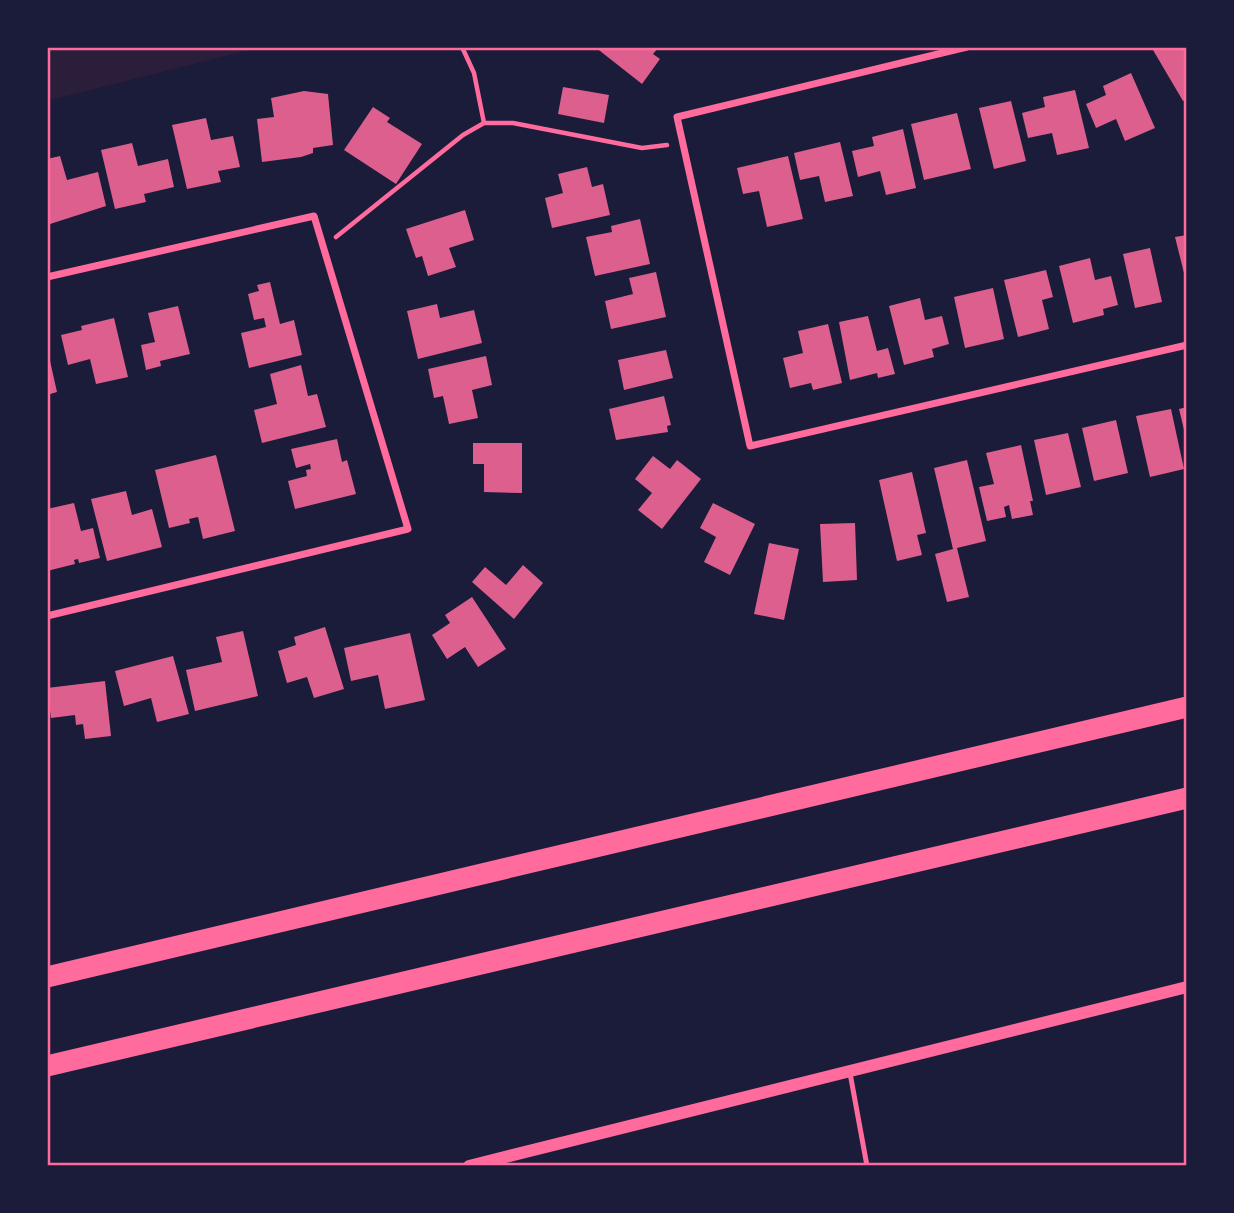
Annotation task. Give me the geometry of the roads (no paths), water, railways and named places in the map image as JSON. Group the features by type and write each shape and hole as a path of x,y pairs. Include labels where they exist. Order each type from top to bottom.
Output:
{"highway":[{"path":"47,976 1187,707"},
{"path":"47,1066 1187,798"}],"street":[{"path":"967,47 677,117 750,446 1187,345"},
{"path":"47,277 314,216 408,529 47,616"},
{"path":"469,1166 1187,987"}],"lane":[{"path":"850,1073 867,1166"}]}
